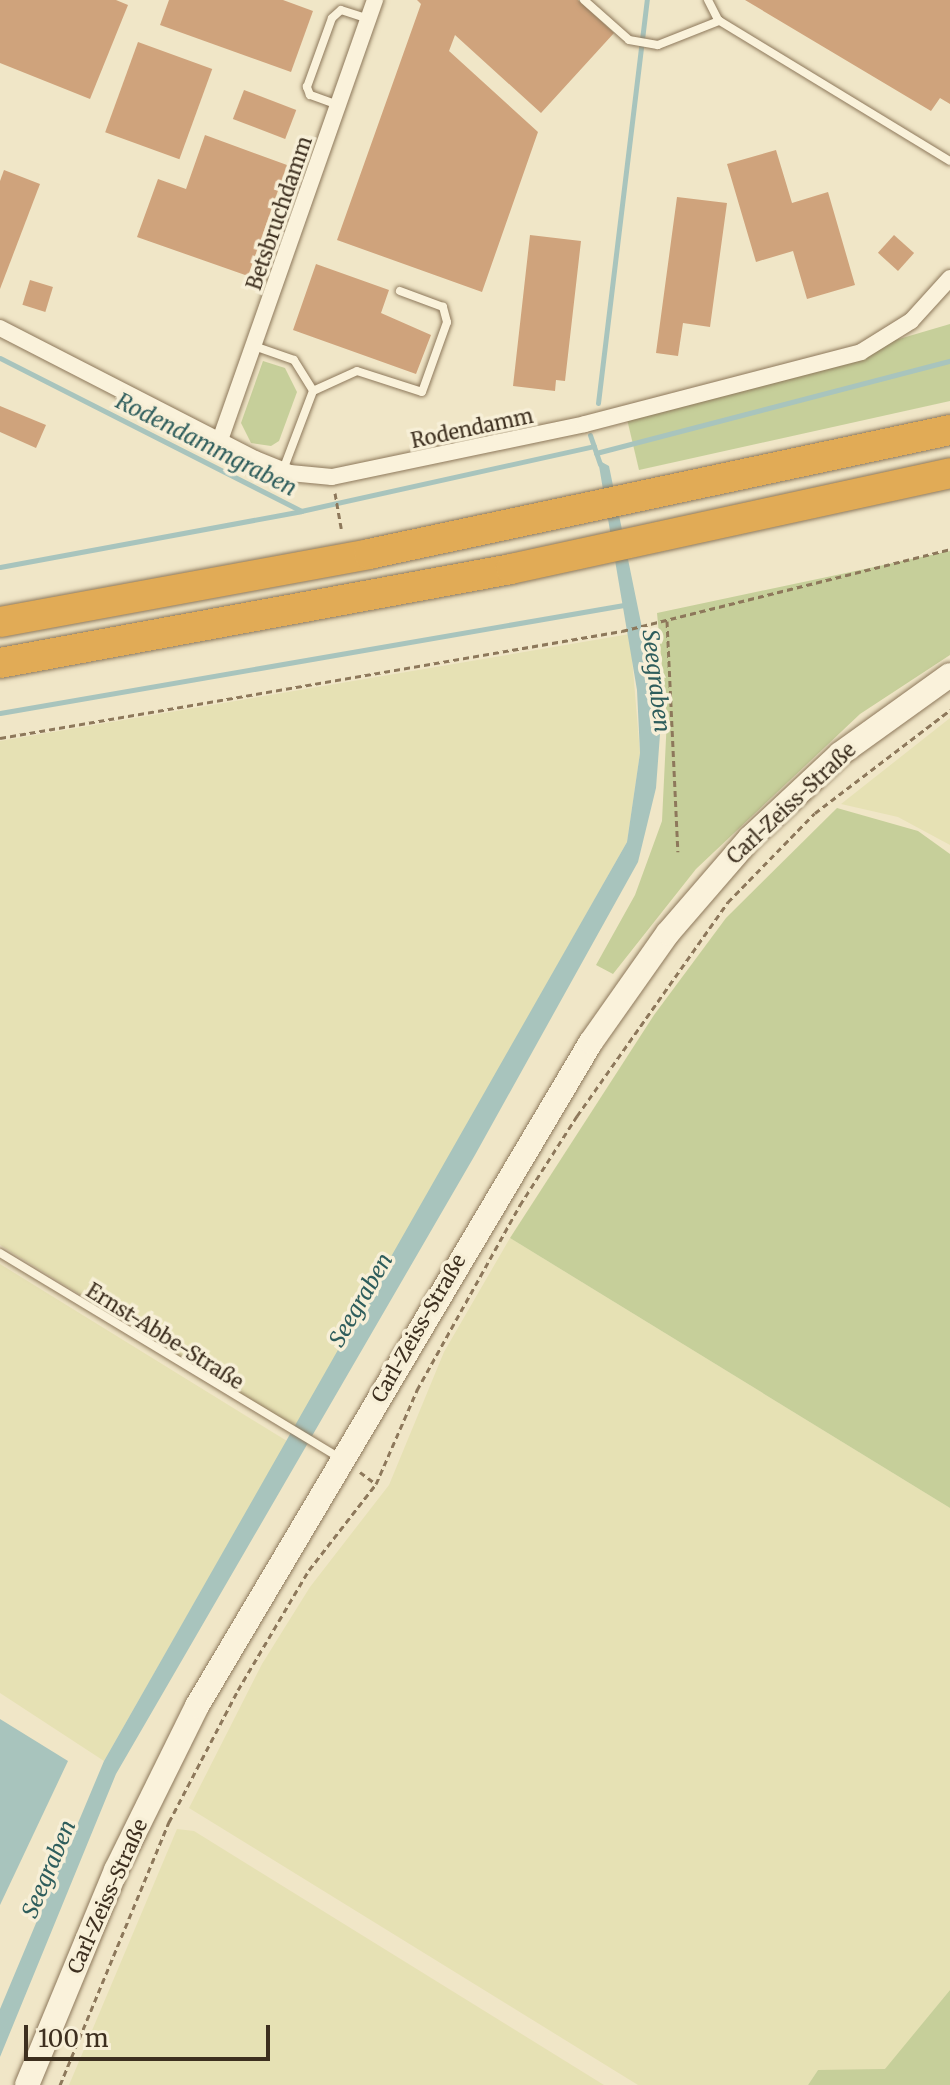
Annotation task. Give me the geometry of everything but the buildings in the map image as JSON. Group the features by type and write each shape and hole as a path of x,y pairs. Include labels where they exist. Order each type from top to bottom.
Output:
{"highway":[{"path":"0,622 611,504 950,430"},
{"path":"0,663 620,545 950,473"}],"main road":[{"name":"Carl-Zeiss-Straße","path":"27,2085 160,1777 340,1459 546,1111 668,933 750,838 802,788 874,727 950,675"}],"street":[{"name":"Betsbruchdamm","path":"220,440 375,0"},
{"name":"Rodendamm","path":"0,328 283,470 332,477 674,403 861,352 911,321 950,278"}],"lane":[{"path":"584,0 629,40 658,45 719,21"},
{"path":"708,0 719,21 950,161"},
{"path":"338,105 310,95 307,87 332,18 341,10 368,19"},
{"path":"283,470 313,391 357,371 422,392 447,322 443,307 400,291"},
{"path":"254,346 294,360 313,391"},
{"name":"Ernst-Abbe-Straße","path":"0,1253 282,1427 340,1459"}],"path":[{"path":"332,477 341,528"},
{"path":"0,738 622,631 950,549"},
{"path":"667,621 678,852"},
{"path":"60,2085 169,1822 238,1690 309,1570 376,1484 417,1390 520,1205 577,1116 669,979 728,902 815,813 950,710"}],"shaded area":[{"path":"630,634 640,753 627,842 296,1428 0,1245 0,741"},
{"path":"950,718 950,845 898,817 841,804"},
{"path":"510,1238 950,1508 950,1990 885,2070 818,2070 808,2085 638,2085 189,1808 262,1664 310,1587 389,1485 444,1352"},
{"path":"0,1264 287,1441 104,1761 0,1693"},
{"path":"177,1829 194,1831 604,2085 69,2085"}],"green space":[{"path":"950,324 950,401 639,470 627,419"},
{"path":"263,361 285,368 297,392 279,441 271,446 251,443 241,423"},
{"path":"950,551 950,655 860,714 696,869 613,974 596,965 635,895 662,821 667,718 657,613"},
{"path":"837,808 918,831 950,854 950,1508 510,1238 654,1015 726,918"},
{"path":"950,1990 950,2085 808,2085 818,2070 885,2069"}],"water":[{"path":"598,460 609,466 661,721 656,788 638,862 475,1155 116,1774 0,2057 0,2009 104,1761 627,842 640,753 637,690"},
{"path":"0,1719 68,1761 0,1905"}],"waterway":[{"path":"598,403 647,0"},
{"name":"Rodendammgraben","path":"0,358 301,511 594,446"},
{"path":"596,453 950,361"},
{"name":"Rodendammgraben","path":"590,435 600,464"},
{"path":"0,567 301,511"},
{"path":"0,713 630,604"}],"water label":[{"name":"Seegraben","path":"656,681"},
{"name":"Seegraben","path":"361,1300"},
{"name":"Seegraben","path":"49,1869"}]}
